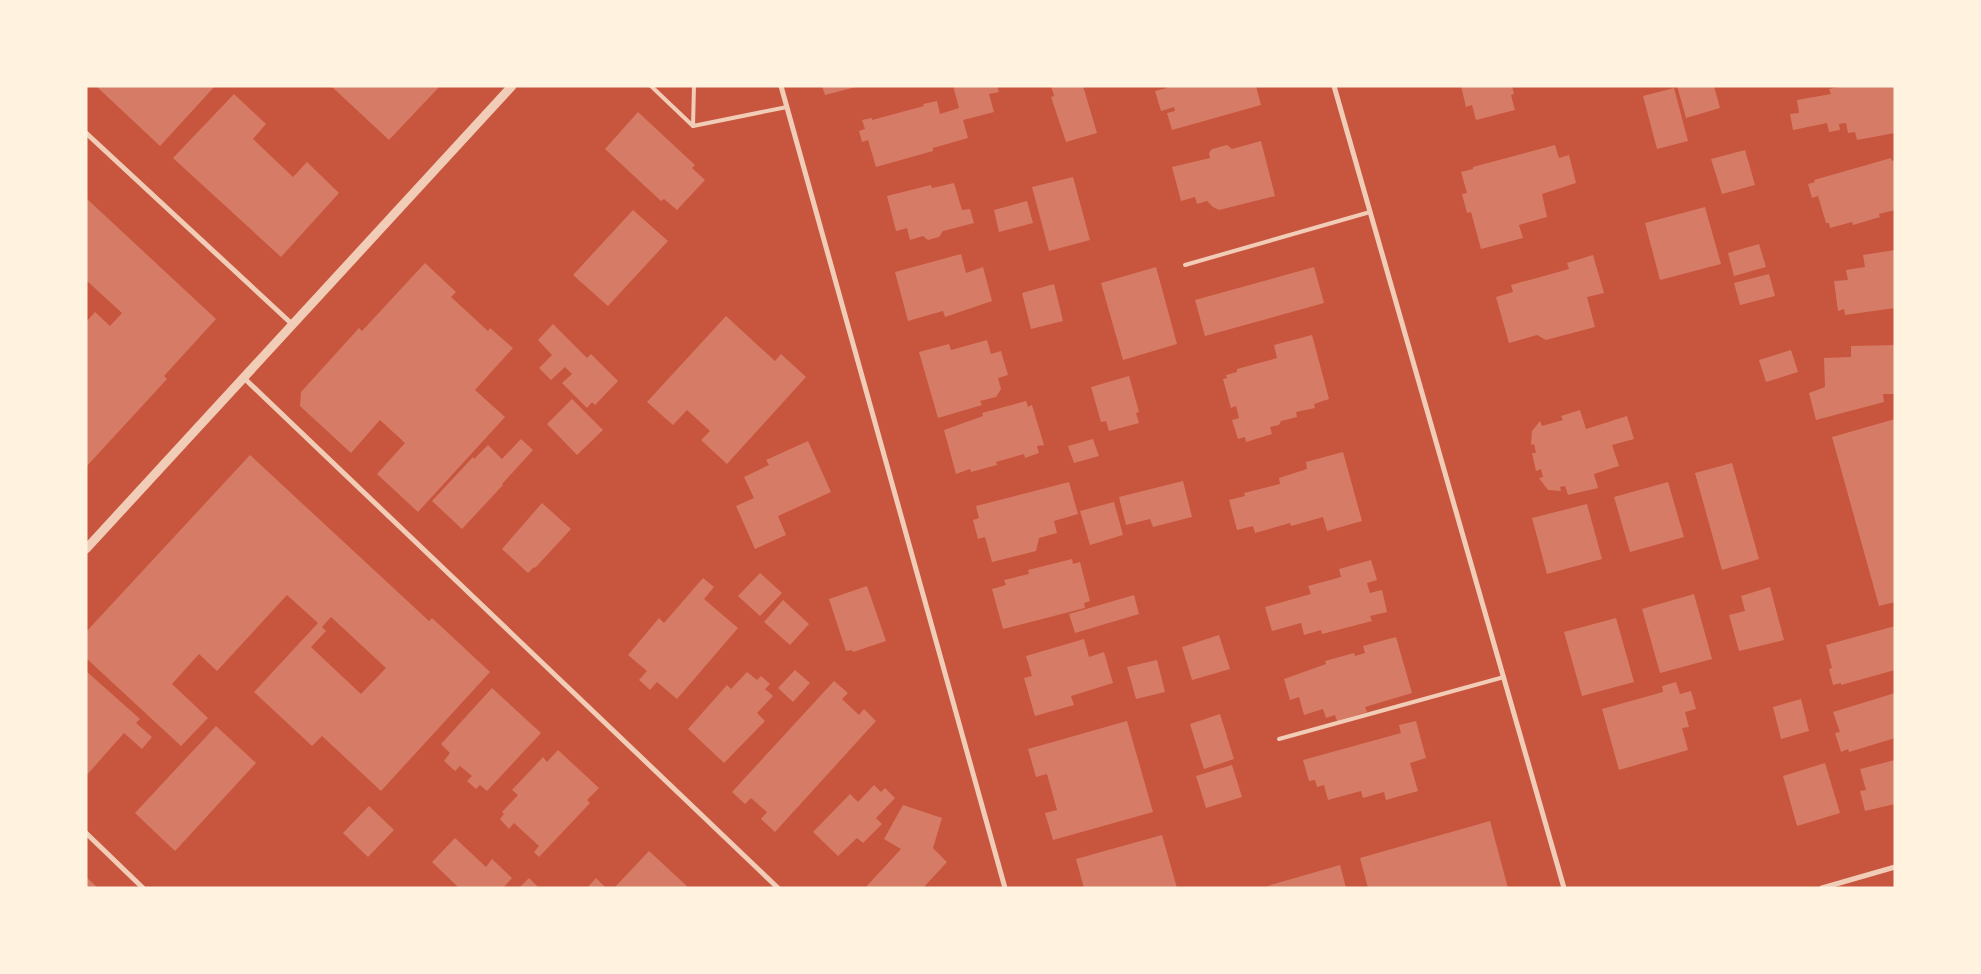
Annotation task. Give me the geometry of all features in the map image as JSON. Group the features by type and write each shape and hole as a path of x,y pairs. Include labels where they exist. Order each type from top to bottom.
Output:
{"street":[{"path":"86,549 512,86"},
{"path":"781,86 1005,888"},
{"path":"1334,86 1564,888"},
{"path":"86,133 293,325"},
{"path":"244,378 778,888"},
{"path":"86,833 143,888"},
{"path":"1822,888 1895,867"}],"lane":[{"path":"651,86 693,126"},
{"path":"693,126 694,86"},
{"path":"693,126 787,107"},
{"path":"1185,265 1370,212"},
{"path":"1279,739 1504,678"}],"building":[{"path":"96,86 215,86 160,146"},
{"path":"331,86 440,86 389,140"},
{"path":"822,86 856,86 856,87 825,95"},
{"path":"953,86 997,86 999,92 989,94 994,112 963,120 968,138 933,148 933,151 876,167 868,140 862,142 859,131 865,129 862,120 872,118 872,120 937,101 940,114 959,108"},
{"path":"1051,86 1083,86 1097,133 1066,142 1051,97 1054,96"},
{"path":"1167,86 1256,86 1261,105 1172,130 1167,113 1175,111 1174,107 1161,111 1155,91 1167,88"},
{"path":"1461,86 1512,86 1514,94 1511,95 1515,110 1476,120 1472,105 1466,107"},
{"path":"1677,86 1714,86 1720,108 1686,118"},
{"path":"1843,86 1895,86 1895,133 1857,140 1855,132 1848,133 1846,123 1839,124 1840,130 1829,132 1827,123 1793,130 1790,114 1799,113 1797,100 1831,94 1829,89"},
{"path":"1674,88 1688,141 1657,149 1643,96"},
{"path":"234,94 266,124 253,139 293,177 307,162 339,193 281,257 173,158"},
{"path":"638,112 695,165 692,168 705,180 677,210 664,199 661,201 605,149"},
{"path":"1261,141 1275,196 1219,210 1207,201 1197,204 1195,197 1181,201 1172,167 1210,158 1209,153 1212,149 1227,145 1232,149"},
{"path":"1555,145 1559,158 1569,155 1576,183 1542,194 1547,217 1519,225 1523,238 1481,249 1471,212 1467,213 1462,194 1467,193 1461,172"},
{"path":"1745,150 1755,185 1722,194 1711,159"},
{"path":"1891,158 1892,161 1895,160 1895,210 1879,214 1880,217 1853,225 1852,222 1830,228 1829,223 1826,223 1818,196 1812,198 1808,184 1815,182 1814,180"},
{"path":"1073,177 1090,240 1049,251 1032,187"},
{"path":"954,183 962,210 970,209 974,223 943,231 939,237 928,240 923,236 910,240 907,228 896,231 887,196 931,185 932,188"},
{"path":"86,198 216,319 164,376 167,379 86,467 86,322 95,312 110,326 122,313 86,280"},
{"path":"1027,201 1033,223 999,232 994,210"},
{"path":"1705,207 1721,264 1660,280 1645,223"},
{"path":"633,210 668,241 608,306 573,275"},
{"path":"1759,244 1766,267 1734,276 1728,253"},
{"path":"1895,250 1895,308 1845,315 1844,309 1838,311 1834,281 1848,280 1846,270 1865,267 1863,255"},
{"path":"961,254 966,273 983,267 992,301 945,317 943,311 908,321 895,272"},
{"path":"1593,255 1604,293 1587,297 1595,327 1546,340 1537,335 1509,343 1496,297 1513,292 1511,285 1569,269 1567,263"},
{"path":"425,263 456,292 451,297 488,331 490,328 513,348 475,390 505,417 418,512 377,474 405,443 380,420 351,453 300,406 301,392 359,328 362,331"},
{"path":"1156,267 1177,344 1123,360 1101,283"},
{"path":"1314,267 1324,303 1205,336 1195,300"},
{"path":"1769,274 1775,296 1740,305 1734,283"},
{"path":"1054,284 1063,321 1031,329 1022,293"},
{"path":"726,316 775,361 781,354 806,377 727,464 701,440 710,431 687,410 673,425 647,402"},
{"path":"553,324 587,358 591,354 618,381 595,405 592,402 587,408 562,383 572,374 565,367 551,380 539,368 552,355 538,340"},
{"path":"1312,335 1329,399 1314,404 1315,408 1296,412 1297,417 1281,421 1279,425 1270,427 1272,434 1246,442 1245,437 1238,439 1232,420 1239,418 1236,406 1231,408 1223,379 1227,378 1226,375 1237,372 1237,369 1277,358 1274,345"},
{"path":"987,340 991,354 1001,351 1008,375 998,378 1001,389 996,397 980,401 982,405 938,418 919,352 949,344 951,350"},
{"path":"1895,345 1895,394 1883,394 1884,402 1816,420 1809,393 1825,387 1824,358 1851,357 1851,346"},
{"path":"1791,350 1798,372 1766,382 1759,360"},
{"path":"1129,376 1139,412 1136,413 1139,423 1109,431 1106,421 1101,422 1091,387"},
{"path":"572,399 603,430 577,455 547,424"},
{"path":"1026,401 1028,407 1032,405 1044,445 1037,446 1039,453 1025,458 1024,454 996,462 997,465 971,472 970,469 956,474 944,430 983,416 982,413"},
{"path":"1580,410 1586,429 1627,416 1634,439 1612,445 1619,466 1594,474 1598,488 1568,495 1565,486 1560,487 1561,491 1548,490 1539,478 1543,477 1541,469 1536,471 1532,453 1536,453 1534,444 1531,445 1532,431 1540,421 1542,426 1563,420 1561,416"},
{"path":"1895,419 1895,602 1879,606 1832,437"},
{"path":"521,439 533,450 462,529 432,501 473,457 474,459 488,445 502,459"},
{"path":"1093,439 1099,456 1074,463 1068,446"},
{"path":"808,441 831,492 778,516 786,535 755,549 736,506 754,498 744,477 769,465 766,460"},
{"path":"1343,452 1362,521 1327,531 1323,517 1291,526 1290,523 1255,533 1253,526 1237,530 1229,500 1245,496 1244,493 1280,484 1279,478 1307,469 1306,462"},
{"path":"250,455 429,621 432,618 490,672 381,791 322,736 312,746 254,692 318,623 287,595 217,671 199,654 172,684 208,718 181,746 86,658 86,632","holes":["331,617 386,668 361,694 311,647 326,631 322,627"]},
{"path":"1732,463 1759,559 1722,570 1695,473"},
{"path":"1183,481 1192,517 1153,527 1150,519 1126,525 1119,497"},
{"path":"1069,482 1078,514 1054,521 1057,533 1039,538 1036,551 992,562 985,537 978,539 973,520 979,518 976,506"},
{"path":"1668,482 1684,537 1630,552 1614,497"},
{"path":"1114,502 1123,535 1090,545 1080,511"},
{"path":"542,503 571,529 535,568 528,573 502,549"},
{"path":"1587,504 1602,559 1547,574 1532,518"},
{"path":"1072,559 1073,564 1080,562 1090,601 1084,603 1085,608 1003,629 992,589 1006,585 1004,580 1029,574 1028,570"},
{"path":"1371,560 1377,580 1367,583 1370,593 1382,590 1387,612 1370,616 1372,621 1322,634 1321,630 1304,635 1301,623 1272,631 1265,607 1311,594 1308,586 1341,577 1339,569"},
{"path":"760,573 782,593 760,616 738,596"},
{"path":"703,578 714,587 704,599 738,628 677,699 657,682 650,690 639,680 647,671 628,655 659,618 664,623"},
{"path":"867,586 886,641 853,652 852,650 846,651 829,599"},
{"path":"1770,587 1784,640 1739,651 1729,615 1745,611 1741,596"},
{"path":"1694,594 1712,659 1660,673 1642,609"},
{"path":"1134,595 1139,614 1075,633 1069,614"},
{"path":"783,600 809,624 790,645 764,622"},
{"path":"1616,618 1634,682 1582,696 1564,632"},
{"path":"1895,626 1895,670 1841,685 1841,683 1833,685 1829,669 1832,668 1826,645"},
{"path":"1219,635 1230,669 1192,680 1182,647"},
{"path":"1396,637 1412,693 1365,707 1367,712 1337,721 1335,715 1326,718 1323,709 1304,715 1299,697 1290,700 1284,679 1326,664 1325,661 1354,653 1355,656 1365,653 1363,646"},
{"path":"1084,639 1089,657 1104,652 1113,683 1071,696 1074,705 1035,716 1024,678 1032,676 1026,656"},
{"path":"1157,660 1165,692 1136,699 1127,667"},
{"path":"795,670 810,683 793,702 778,688"},
{"path":"86,671 140,719 136,723 152,737 142,749 124,733 86,776"},
{"path":"747,672 757,680 761,676 770,684 765,689 773,696 757,713 765,721 724,763 688,729 727,685 731,689"},
{"path":"834,681 848,693 842,699 859,715 864,709 876,721 775,832 761,819 767,812 751,798 745,804 732,792"},
{"path":"1676,682 1680,694 1691,691 1696,709 1685,712 1689,727 1682,728 1688,750 1619,770 1602,709 1663,692 1662,686"},
{"path":"492,688 541,733 487,791 480,785 476,789 467,781 472,776 460,766 455,771 444,761 450,753 441,744"},
{"path":"1895,693 1895,738 1849,752 1848,749 1841,752 1835,733 1840,732 1833,712"},
{"path":"1801,699 1809,731 1781,739 1773,707"},
{"path":"1220,714 1234,759 1204,769 1190,724"},
{"path":"1127,721 1153,812 1053,840 1045,813 1057,810 1047,774 1036,777 1028,749"},
{"path":"1416,721 1426,758 1410,763 1418,791 1386,800 1384,792 1363,798 1361,791 1328,800 1324,785 1317,787 1315,780 1309,781 1303,760 1401,733 1399,725"},
{"path":"216,726 256,763 175,851 135,813"},
{"path":"558,750 599,788 587,800 590,803 539,857 534,852 539,846 514,823 509,829 500,819 504,814 502,812 518,795 512,790 543,757 547,762"},
{"path":"1895,760 1895,804 1865,811 1860,791 1866,790 1860,769"},
{"path":"1825,763 1840,813 1797,826 1783,776"},
{"path":"1232,765 1242,797 1206,808 1196,776"},
{"path":"874,785 881,792 885,788 895,798 876,818 882,824 863,843 857,838 838,856 813,832 850,794 858,802"},
{"path":"903,805 942,818 933,848 947,862 923,888 865,888 901,849 884,839"},
{"path":"369,806 394,830 368,857 343,833"},
{"path":"1490,821 1508,888 1368,888 1360,858"},
{"path":"1162,835 1177,888 1084,888 1076,859"},
{"path":"455,838 486,867 492,859 512,878 503,888 459,888 432,862"},
{"path":"649,851 689,888 614,888"},
{"path":"1340,865 1346,888 1262,888 1274,884"},
{"path":"86,877 98,888 86,888"},
{"path":"529,878 539,888 519,888"},
{"path":"596,878 606,888 587,888"}]}
